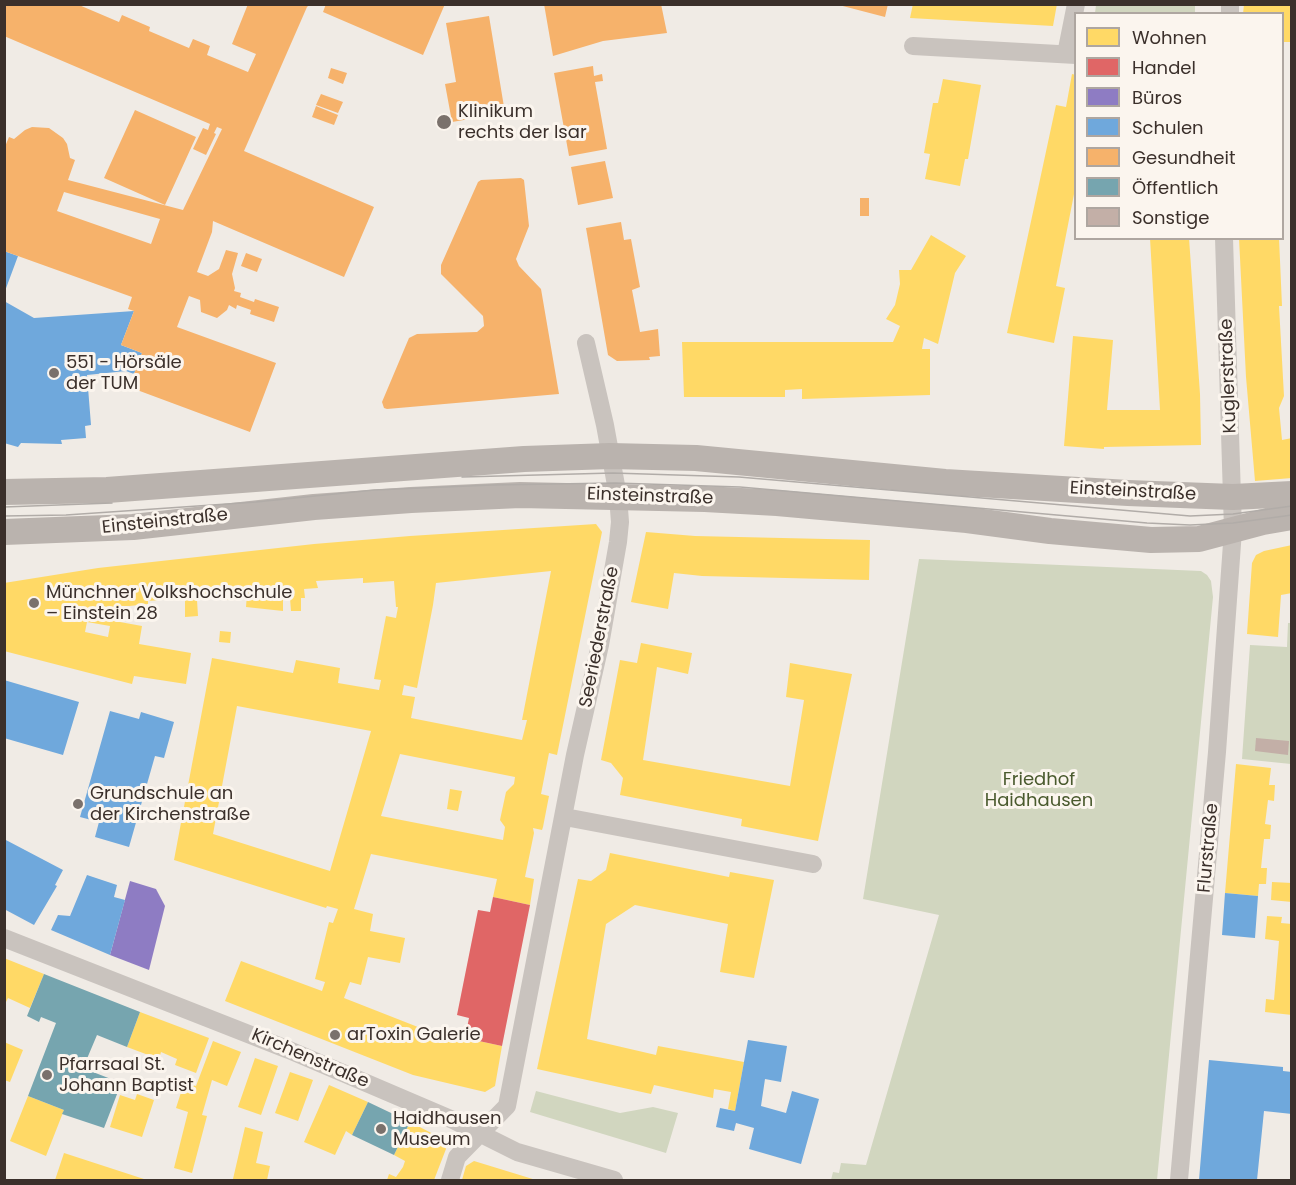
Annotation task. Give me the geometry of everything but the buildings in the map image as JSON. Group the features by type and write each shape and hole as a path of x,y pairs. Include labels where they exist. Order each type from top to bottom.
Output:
{"main road":[{"name":"Einsteinstraße","path":"4,492 107,490 524,459 610,456 696,458 945,482 1233,514 1292,517"},
{"name":"Einsteinstraße","path":"4,532 133,527 314,507 520,495 618,496 777,503 1151,540 1199,539 1233,514 1292,494"}],"street":[{"path":"913,46 1071,55 1074,24"},
{"name":"Kuglerstraße","path":"1224,240 1233,514"},
{"name":"Seeriederstraße","path":"450,1180 457,1157 507,1106 565,817 575,755 600,645 618,542 620,522 618,496 586,343"},
{"name":"Flurstraße","path":"1179,1180 1216,764 1233,514"},
{"path":"565,817 813,864"},
{"name":"Kirchenstraße","path":"4,938 290,1050 447,1117 517,1152 614,1180"}],"green space":[{"path":"1096,4 1195,5 1195,12 1095,12"},
{"name":"Friedhof Haidhausen","path":"919,559 1201,571 1211,581 1213,597 1157,1180 831,1180 833,1172 839,1173 841,1163 866,1165 939,915 863,899"},
{"path":"1288,623 1291,623 1291,764 1242,759 1250,645 1287,647"},
{"path":"536,1091 620,1113 653,1107 678,1113 666,1153 530,1112"}],"tram line":[{"path":"462,477 613,473 739,477 1190,516 1233,514 1292,506"},
{"path":"4,516 66,515 256,502 374,490 615,483 740,487 1147,523 1190,525 1233,523 1292,515"},
{"path":"4,507 112,503"}],"place":[{"name":"Klinikum rechts der Isar","path":"444,122"},
{"name":"551 - Hörsäle der TUM","path":"54,373"},
{"name":"Münchner Volkshochschule – Einstein 28","path":"34,603"},
{"name":"Grundschule an der Kirchenstraße","path":"78,804"},
{"name":"arToxin Galerie","path":"335,1035"},
{"name":"Pfarrsaal St. Johann Baptist","path":"47,1075"},
{"name":"Haidhausen Museum","path":"381,1129"}]}
